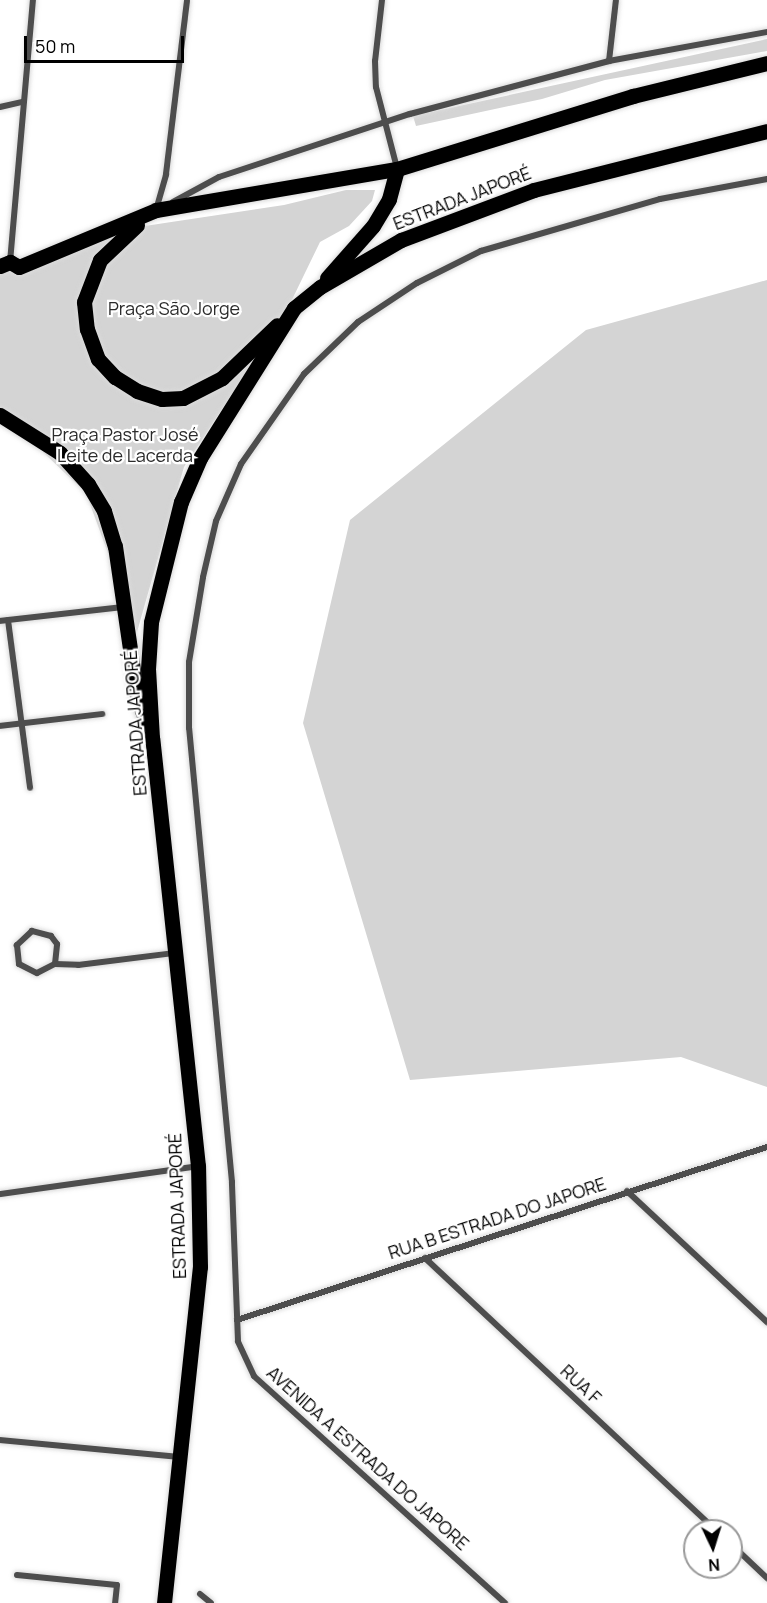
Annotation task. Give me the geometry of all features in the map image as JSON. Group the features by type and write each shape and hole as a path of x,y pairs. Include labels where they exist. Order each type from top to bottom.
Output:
{"main road":[{"path":"5,264 19,267 156,210 397,169 633,96 767,63"},
{"name":"ESTRADA JAPORÉ","path":"164,1603 200,1267 198,1166 152,738 148,669 151,622 181,502 200,458 294,308 320,287 401,240 534,190 767,131"},
{"path":"320,287 373,226 390,199 397,169"},
{"path":"156,210 112,244 91,278 84,302 87,329 98,360 115,377 137,391 162,399 183,398 203,391 248,354 294,308"},
{"path":"0,415 60,453 88,484 104,511 115,546 122,608 137,697 152,738"}],"street":[{"path":"5,264 33,0"},
{"path":"156,210 166,174 187,0"},
{"path":"382,0 375,61 379,106 397,169"},
{"path":"609,61 616,0"},
{"path":"156,210 219,177 384,123 609,61 767,32"},
{"path":"0,107 22,102"},
{"name":"AVENIDA A ESTRADA DO JAPORE","path":"505,1603 254,1376 244,1360 237,1320 232,1182 189,728 189,662 203,577 216,521 242,464 304,374 358,322 417,283 481,251 561,225 660,200 767,179"},
{"path":"0,621 122,608"},
{"path":"8,620 30,788"},
{"path":"0,726 102,714"},
{"path":"55,964 57,944 51,936 32,931 17,945 19,964 27,971 47,971 55,964 78,965 176,953"},
{"name":"RUA B ESTRADA DO JAPORE","path":"237,1320 767,1147"},
{"path":"0,1194 198,1166"},
{"path":"627,1191 767,1323"},
{"name":"RUA F","path":"425,1258 704,1519"},
{"path":"0,1440 179,1457"},
{"path":"743,1555 767,1578"},
{"path":"17,1575 117,1585 116,1603"},
{"path":"200,1594 211,1603"}],"green space":[{"path":"767,39 767,51 605,80 542,99 416,126 413,116"},
{"path":"346,190 375,190 372,201 349,226 320,242 287,310 184,467 137,632 86,493 22,432 0,424 0,274 105,232 284,205"},
{"path":"767,280 767,1087 681,1057 410,1080 303,723 350,520 586,330"}],"park label":[{"name":"Praça São Jorge","path":"174,308"},
{"name":"Praça Pastor José Leite de Lacerda","path":"125,445"}]}
